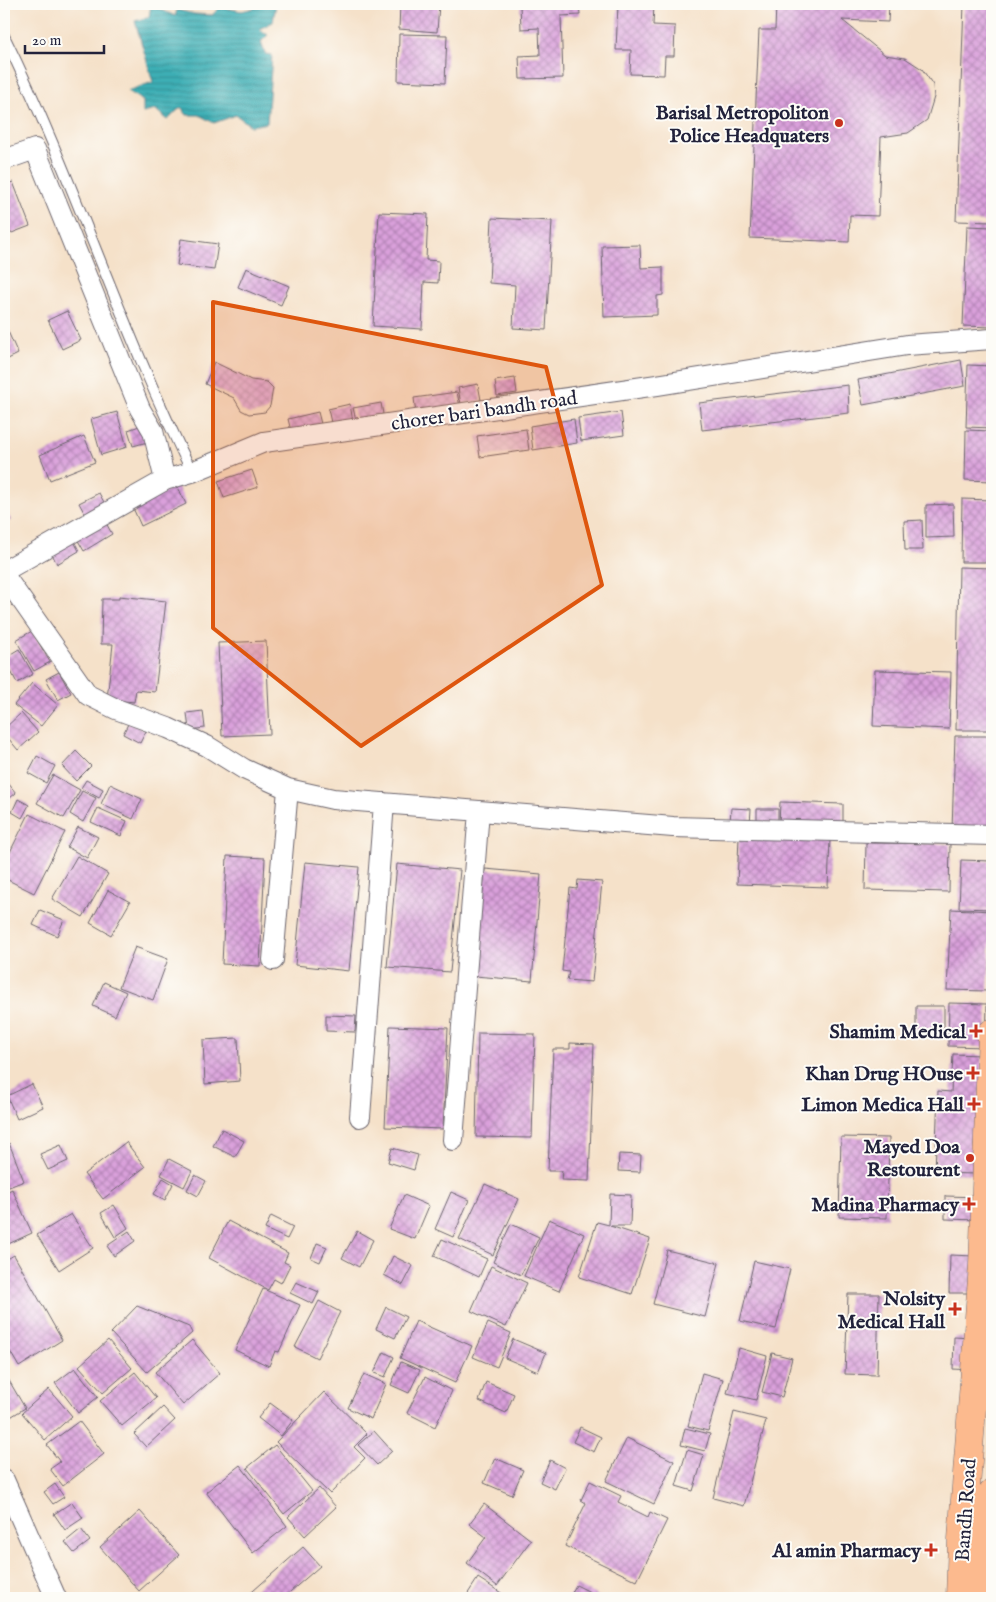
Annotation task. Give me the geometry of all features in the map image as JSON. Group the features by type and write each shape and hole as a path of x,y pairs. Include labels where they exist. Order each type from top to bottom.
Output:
{"highway":[{"name":"Bandh Road","path":"960,1598 962,1538 987,1265 992,1033"},
{"name":"Bandh Road","path":"987,1598 992,1494"}],"street":[{"path":"4,160 35,149 140,409 153,430 165,480"},
{"name":"chorer bari bandh road","path":"6,566 165,480 192,472 264,442 657,385 907,345 992,338"},
{"path":"6,566 88,695 116,709 168,728 207,746 244,769 288,789 333,799 673,827 992,835"},
{"path":"273,960 288,789"},
{"path":"360,1117 384,803"},
{"path":"453,1140 479,811"},
{"path":"4,1480 56,1598"}],"lane":[{"path":"4,36 30,88 159,406 192,472"}],"highlighted area":[{"path":"213,302 546,367 602,585 361,746 213,628"}],"water":[{"path":"276,4 273,22 259,29 268,35 261,42 265,54 272,55 267,123 251,126 236,115 214,123 199,115 187,115 181,107 168,120 156,110 143,113 143,101 127,91 153,82 135,21 149,17 151,5 175,16 177,10 212,15 220,7 242,11"}],"building":[{"path":"400,4 439,4 437,32 399,29"},
{"path":"520,4 579,4 580,15 561,16 563,78 520,79 519,56 540,55 539,28 521,29"},
{"path":"618,4 654,4 653,25 675,26 674,56 665,56 664,75 630,74 631,50 616,50"},
{"name":"Barisal Metropoliton Police Headquaters","path":"776,4 889,4 888,22 842,20 885,55 905,58 922,69 933,85 934,97 927,120 908,133 881,137 878,216 850,215 849,242 750,238 759,30 775,30"},
{"path":"964,4 992,4 992,222 956,221"},
{"path":"399,34 447,35 445,83 398,81"},
{"path":"13,182 30,226 4,236 4,185"},
{"path":"379,212 428,214 426,260 439,261 438,283 424,282 422,329 373,326"},
{"path":"492,218 552,221 546,330 513,328 515,285 489,283"},
{"path":"967,226 992,227 992,327 963,326"},
{"path":"181,239 218,244 214,270 177,265"},
{"path":"640,245 641,268 663,267 663,295 657,296 657,315 604,317 602,246"},
{"path":"246,268 289,286 281,305 238,287"},
{"path":"67,311 81,340 62,349 48,320"},
{"path":"6,327 18,354 4,361 4,328"},
{"path":"961,360 965,386 863,405 858,380"},
{"path":"214,362 251,380 267,382 273,388 270,406 265,412 249,414 241,410 234,398 205,384"},
{"path":"968,365 992,366 992,428 966,427"},
{"path":"515,378 517,393 497,396 495,381"},
{"path":"478,384 481,400 461,404 458,388"},
{"path":"848,385 849,413 702,430 699,403"},
{"path":"457,392 460,407 416,414 414,398"},
{"path":"381,403 383,414 356,420 353,408"},
{"path":"350,404 353,422 332,427 328,409"},
{"path":"117,412 127,447 101,455 91,419"},
{"path":"318,412 323,432 293,439 288,419"},
{"path":"621,412 624,435 581,441 578,418"},
{"path":"574,419 577,443 533,450 530,426"},
{"path":"145,424 151,441 133,446 128,430"},
{"path":"526,429 529,450 480,457 477,436"},
{"path":"966,430 992,431 992,481 965,480"},
{"path":"84,436 95,462 50,480 40,455"},
{"path":"252,470 258,487 224,498 218,481"},
{"path":"177,485 186,504 141,526 133,508"},
{"path":"99,493 105,504 85,514 79,503"},
{"path":"962,499 992,500 992,562 961,562"},
{"path":"953,504 954,537 926,538 926,505"},
{"path":"4,507 11,520 4,525"},
{"path":"922,520 923,550 905,550 904,521"},
{"path":"105,521 112,534 84,551 76,537"},
{"path":"72,537 79,551 57,564 50,550"},
{"path":"959,567 992,568 992,730 956,730"},
{"path":"119,596 166,601 155,692 136,690 134,702 107,699 113,644 101,644 102,599 119,599"},
{"path":"32,631 50,662 34,671 16,640"},
{"path":"266,641 270,734 222,736 218,643"},
{"path":"19,649 33,674 17,683 4,658"},
{"path":"875,670 951,672 949,729 873,726"},
{"path":"59,672 71,693 58,700 46,679"},
{"path":"32,683 58,705 41,726 14,705"},
{"path":"203,711 205,728 189,730 187,713"},
{"path":"21,713 38,732 18,750 4,733 4,729"},
{"path":"129,722 146,731 140,743 123,734"},
{"path":"955,736 992,736 991,831 952,830"},
{"path":"76,751 91,766 76,781 62,766"},
{"path":"37,756 55,766 46,783 28,773"},
{"path":"53,775 80,790 64,818 37,803"},
{"path":"4,778 16,793 4,803"},
{"path":"86,780 103,789 99,798 81,788"},
{"path":"110,784 142,799 133,819 101,804"},
{"path":"82,791 96,798 83,822 70,814"},
{"path":"18,799 29,805 22,818 12,812"},
{"path":"780,802 843,804 843,827 779,825"},
{"path":"98,808 127,821 121,836 91,822"},
{"path":"731,808 751,809 750,824 730,823"},
{"path":"757,809 778,809 778,823 757,822"},
{"path":"29,814 65,832 34,893 4,878 4,864"},
{"path":"78,827 98,837 87,858 67,847"},
{"path":"739,837 830,840 828,887 737,884"},
{"path":"866,843 950,844 949,892 865,890"},
{"path":"77,856 108,874 83,917 52,899"},
{"path":"227,856 265,858 260,966 222,964"},
{"path":"961,860 992,861 992,909 959,908"},
{"path":"305,862 359,867 349,971 295,965"},
{"path":"397,864 460,870 450,972 387,967"},
{"path":"485,869 541,874 532,981 475,976"},
{"path":"578,880 602,882 592,982 567,980 569,972 562,971 570,888 577,889"},
{"path":"108,890 130,902 111,935 90,923"},
{"path":"951,909 992,911 988,991 947,990"},
{"path":"40,910 64,920 57,936 33,925"},
{"path":"135,947 168,959 153,1000 119,987"},
{"path":"104,982 126,992 115,1016 93,1006"},
{"path":"949,1003 987,1004 986,1047 948,1046"},
{"path":"916,1006 944,1006 944,1037 916,1037"},
{"path":"326,1015 356,1016 355,1032 326,1031"},
{"path":"390,1026 448,1028 443,1129 385,1127"},
{"path":"478,1033 535,1034 532,1138 476,1137"},
{"path":"238,1038 240,1081 205,1084 203,1040"},
{"path":"570,1043 594,1044 589,1181 561,1180 562,1171 548,1171 553,1049 570,1049"},
{"path":"953,1054 982,1055 977,1174 935,1173 938,1091 951,1092"},
{"path":"32,1084 43,1107 17,1119 7,1096"},
{"path":"222,1129 244,1141 235,1157 213,1146"},
{"path":"841,1137 889,1138 887,1218 839,1217"},
{"path":"126,1142 145,1167 103,1199 84,1174"},
{"path":"9,1143 24,1181 4,1189 4,1145"},
{"path":"61,1145 68,1161 48,1170 40,1154"},
{"path":"392,1148 418,1155 414,1170 388,1162"},
{"path":"619,1154 641,1155 640,1172 618,1171"},
{"path":"169,1159 192,1171 184,1187 161,1175"},
{"path":"195,1175 206,1181 198,1196 187,1190"},
{"path":"163,1178 173,1184 165,1200 154,1194"},
{"path":"485,1184 519,1199 493,1255 459,1239"},
{"path":"12,1189 32,1233 4,1246 4,1193"},
{"path":"451,1192 469,1200 453,1237 435,1229"},
{"path":"610,1194 631,1195 630,1226 610,1226 650,1239 632,1294 579,1277 597,1222 609,1225"},
{"path":"404,1195 429,1206 415,1239 389,1229"},
{"path":"945,1196 980,1197 979,1220 945,1219"},
{"path":"114,1205 128,1228 115,1237 101,1213"},
{"path":"71,1214 93,1248 59,1270 37,1235"},
{"path":"271,1216 293,1227 287,1239 265,1229"},
{"path":"549,1219 584,1234 559,1291 524,1276"},
{"path":"228,1221 288,1253 284,1262 290,1265 281,1283 274,1279 268,1290 209,1258"},
{"path":"511,1224 539,1237 521,1275 493,1262"},
{"path":"129,1231 135,1241 114,1256 107,1246"},
{"path":"357,1231 373,1240 359,1267 342,1258"},
{"path":"442,1239 487,1259 479,1277 434,1256"},
{"path":"317,1243 327,1247 320,1262 311,1258"},
{"path":"667,1250 719,1263 705,1317 653,1304"},
{"path":"14,1255 62,1340 19,1367 4,1341 4,1261"},
{"path":"950,1255 974,1256 973,1293 949,1293"},
{"path":"393,1256 413,1266 403,1285 384,1275"},
{"path":"754,1261 790,1269 776,1329 740,1321"},
{"path":"491,1266 527,1283 506,1327 471,1311"},
{"path":"296,1282 319,1292 313,1304 290,1293"},
{"path":"263,1289 300,1305 279,1352 275,1351 269,1366 235,1350"},
{"path":"848,1294 879,1294 877,1375 845,1374"},
{"path":"319,1301 340,1312 317,1358 295,1347"},
{"path":"137,1306 189,1327 192,1333 147,1372 111,1333"},
{"path":"386,1307 406,1317 395,1338 376,1329"},
{"path":"416,1321 472,1346 455,1383 400,1358"},
{"path":"488,1323 511,1333 497,1367 473,1357"},
{"path":"954,1337 971,1338 970,1370 953,1369"},
{"path":"513,1339 546,1353 538,1372 505,1358"},
{"path":"108,1340 132,1368 103,1393 79,1366"},
{"path":"192,1340 220,1373 183,1405 155,1372"},
{"path":"739,1348 767,1356 756,1400 727,1393"},
{"path":"384,1352 394,1357 385,1377 374,1373"},
{"path":"772,1353 792,1358 782,1397 762,1392"},
{"path":"401,1362 420,1370 409,1393 391,1385"},
{"path":"75,1368 98,1397 78,1413 55,1383"},
{"path":"4,1372 25,1408 4,1421"},
{"path":"135,1372 156,1398 122,1426 100,1401"},
{"path":"702,1373 723,1379 708,1431 688,1426"},
{"path":"364,1374 386,1384 371,1419 348,1408"},
{"path":"425,1377 452,1391 435,1427 407,1413"},
{"path":"486,1382 514,1394 506,1413 479,1401"},
{"path":"49,1389 72,1416 45,1440 22,1413"},
{"path":"324,1392 367,1434 354,1447 365,1458 330,1494 276,1442"},
{"path":"270,1403 293,1420 281,1436 258,1418"},
{"path":"163,1407 175,1420 146,1447 134,1434"},
{"path":"734,1412 766,1420 744,1506 713,1498"},
{"path":"79,1421 104,1454 63,1486 50,1469 60,1462 47,1445"},
{"path":"580,1427 601,1437 594,1452 573,1442"},
{"path":"685,1428 710,1434 705,1451 681,1445"},
{"path":"374,1431 392,1451 377,1465 358,1445"},
{"path":"627,1438 674,1461 654,1504 606,1481"},
{"path":"275,1445 312,1491 284,1514 247,1468"},
{"path":"687,1450 704,1455 693,1491 676,1486"},
{"path":"495,1458 523,1470 512,1495 484,1483"},
{"path":"550,1460 565,1468 555,1489 540,1482"},
{"path":"240,1465 287,1526 253,1553 206,1492"},
{"path":"590,1481 621,1496 618,1502 648,1517 650,1512 667,1520 637,1581 565,1546 586,1503 581,1500"},
{"path":"55,1484 64,1497 53,1504 44,1492"},
{"path":"319,1488 336,1507 305,1536 288,1517"},
{"path":"72,1502 83,1518 65,1530 54,1514"},
{"path":"484,1504 531,1540 497,1586 467,1563 486,1537 469,1524"},
{"path":"140,1511 179,1555 139,1591 100,1547"},
{"path":"81,1529 90,1541 74,1553 65,1542"},
{"path":"303,1547 320,1566 283,1598 245,1598"},
{"path":"478,1578 509,1598 465,1598"},
{"path":"576,1585 602,1598 569,1598"},
{"path":"674,1592 688,1598 671,1598"}],"place":[{"name":"Barisal Metropoliton Police Headquaters","path":"839,123"},
{"name":"Shamim Medical","path":"976,1031"},
{"name":"Khan Drug HOuse","path":"973,1073"},
{"name":"Limon Medica Hall","path":"974,1104"},
{"name":"Mayed Doa Restourent","path":"970,1158"},
{"name":"Madina Pharmacy","path":"969,1204"},
{"name":"Nolsity Medical Hall","path":"955,1309"},
{"name":"Al amin Pharmacy","path":"931,1550"}]}
